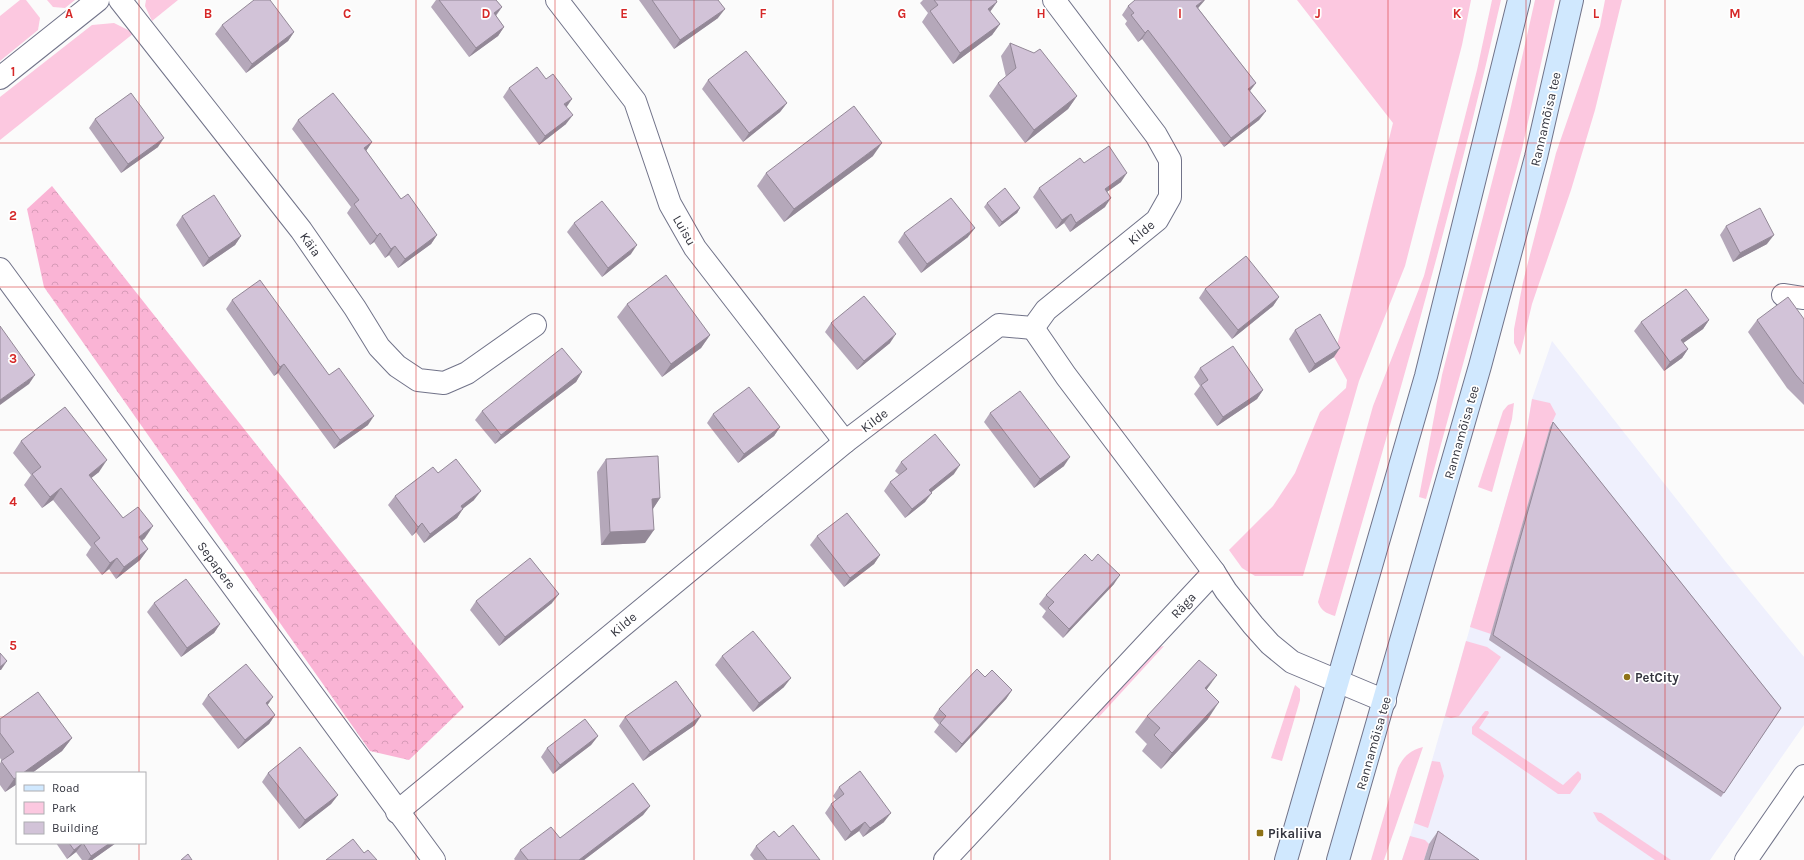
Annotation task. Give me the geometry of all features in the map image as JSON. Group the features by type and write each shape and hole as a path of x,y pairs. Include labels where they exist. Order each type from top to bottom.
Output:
{"main road":[{"path":"1286,860 1426,376 1519,0"},
{"name":"Rannamõisa tee","path":"1338,860 1385,701 1496,306 1536,156 1572,0"}],"street":[{"path":"0,78 98,0"},
{"name":"Käia","path":"120,0 301,230 355,308 379,348 397,366 418,380 444,383 467,373 535,325"},
{"name":"Luisu","path":"557,0 635,101 670,204 695,248 845,442"},
{"name":"Kilde","path":"398,812 845,442 999,325 1033,328 1046,310 1157,220 1170,197 1170,160 1156,135 1054,0"},
{"name":"Sepapere","path":"0,269 434,860"},
{"path":"1033,328 1066,376 1214,572 1226,591 1270,644 1292,662 1338,683 1385,701"},
{"name":"Räga","path":"945,860 1214,572"},
{"path":"1746,860 1804,776"}],"shaded area":[{"path":"1552,341 1726,562 1804,657 1804,725 1710,860 1402,860 1412,830 1527,429 1532,399"}],"green space":[{"path":"20,0 26,0 40,18 38,30 0,61 0,16"},
{"path":"47,0 75,0 65,8 53,7"},
{"path":"146,0 178,0 152,21 145,6"},
{"path":"1297,0 1471,0 1462,45 1405,266 1359,381 1303,576 1255,576 1242,568 1229,550 1273,506 1295,473 1320,412 1346,388 1347,380 1334,357 1393,123"},
{"path":"1492,0 1501,0 1464,155 1422,310 1335,616 1324,611 1318,602 1373,406 1424,276 1477,70"},
{"path":"1535,0 1555,0 1522,149 1426,499 1419,497 1442,375 1507,124"},
{"path":"1605,0 1622,0 1595,110 1571,190 1532,304 1520,355 1514,343 1514,329 1523,282 1556,153 1600,26"},
{"path":"114,23 134,33 0,140 0,97 92,25"},
{"path":"52,186 464,707 409,760 370,751 44,287 27,209"},
{"path":"1532,399 1550,403 1556,414 1550,427 1491,634 1470,627 1527,429"},
{"path":"1514,403 1512,419 1492,492 1478,487 1503,411 1508,405"},
{"path":"1466,641 1487,647 1501,657 1459,716 1451,718 1445,716"},
{"path":"1164,646 1098,718 1096,712 1154,648"},
{"path":"1295,685 1300,689 1300,700 1282,761 1271,758"},
{"path":"1485,711 1488,711 1489,713 1479,728 1563,785 1578,771 1581,774 1581,779 1570,794 1558,794 1472,734 1472,727"},
{"path":"1423,747 1384,860 1371,860 1398,768 1402,760 1408,754"},
{"path":"1432,761 1440,762 1444,776 1428,828 1414,823"},
{"path":"1593,812 1601,813 1671,860 1655,860 1598,821"},
{"path":"1410,836 1425,840 1429,844 1424,860 1402,860"}],"building":[{"path":"254,0 270,0 294,32 252,64 222,25"},
{"path":"439,0 496,0 502,7 494,13 504,27 476,48"},
{"path":"652,0 718,0 725,9 680,40"},
{"path":"934,0 996,0 997,2 988,9 1000,24 960,53 930,11 938,5"},
{"path":"1135,0 1204,0 1196,6 1256,83 1248,89 1266,111 1231,138 1148,30 1145,33 1131,15 1134,13 1128,6"},
{"path":"1010,43 1034,53 1040,49 1077,96 1034,130 998,83 1016,68"},
{"path":"746,51 787,103 749,133 708,80"},
{"path":"537,67 546,79 553,74 572,99 564,104 573,115 545,136 509,88"},
{"path":"131,93 164,138 128,164 95,119"},
{"path":"333,93 372,142 364,148 401,199 408,194 437,235 405,259 395,246 391,249 380,233 377,236 354,204 359,200 298,120"},
{"path":"854,106 882,143 794,209 766,173"},
{"path":"1109,146 1127,173 1105,189 1111,198 1076,223 1071,214 1062,220 1039,188 1080,158 1084,163"},
{"path":"1005,188 1020,208 1002,222 987,203"},
{"path":"214,195 241,236 209,258 182,216"},
{"path":"951,198 975,228 927,264 904,233"},
{"path":"602,201 637,245 608,268 574,223"},
{"path":"1760,208 1774,235 1740,253 1726,226"},
{"path":"1246,256 1279,297 1238,330 1205,289"},
{"path":"666,275 710,335 671,364 627,304"},
{"path":"260,280 329,375 339,368 374,416 340,440 284,364 280,367 232,300"},
{"path":"1686,289 1709,320 1681,340 1688,349 1670,362 1641,322"},
{"path":"864,296 896,334 864,361 831,323"},
{"path":"1788,297 1804,319 1804,384 1757,320"},
{"path":"1320,314 1340,348 1315,364 1295,330"},
{"path":"0,326 35,375 0,400"},
{"path":"1233,346 1263,390 1223,417 1201,385 1208,380 1200,368"},
{"path":"562,348 582,372 501,435 482,411"},
{"path":"749,387 780,427 744,454 713,414"},
{"path":"1020,391 1070,457 1040,479 990,413"},
{"path":"65,407 107,460 89,475 123,518 138,507 153,526 139,537 148,549 124,567 117,558 110,563 94,543 100,538 61,488 50,497 32,474 41,467 21,441"},
{"path":"1553,422 1781,708 1724,793 1493,635"},
{"path":"935,434 960,465 929,490 932,493 912,509 890,482 907,469 901,462"},
{"path":"658,456 660,498 652,499 654,530 610,532 606,459"},
{"path":"456,459 481,491 461,506 463,509 430,534 422,523 418,527 395,496 433,467 438,473"},
{"path":"847,513 880,555 850,578 817,536"},
{"path":"1085,554 1092,561 1098,554 1120,575 1069,629 1048,608 1054,602 1046,595"},
{"path":"530,558 559,594 505,637 476,601"},
{"path":"186,579 220,624 187,648 154,603"},
{"path":"753,631 791,678 759,703 722,656"},
{"path":"0,653 7,661 0,667"},
{"path":"1199,660 1217,675 1205,688 1219,702 1172,753 1154,735 1160,728 1147,716"},
{"path":"246,664 273,697 266,703 275,715 245,740 208,695"},
{"path":"977,669 985,677 992,670 1012,690 962,744 940,723 946,716 939,709"},
{"path":"676,681 701,716 650,752 625,717"},
{"path":"38,692 72,738 24,772 16,772 16,778 14,779 1,761 14,752 0,733 0,719"},
{"path":"585,719 598,736 560,765 547,748"},
{"path":"300,747 338,795 305,820 268,773"},
{"path":"860,771 891,813 870,828 865,822 851,832 831,804 844,794 839,787"},
{"path":"633,783 650,806 579,860 528,860 520,850 551,827 560,838"},
{"path":"793,825 820,860 767,860 756,846 774,831 779,837"},
{"path":"1438,831 1479,860 1429,860"},
{"path":"353,839 364,853 368,850 377,860 326,860"},
{"path":"70,844 82,844 74,850"},
{"path":"84,844 109,844 91,856"},
{"path":"188,854 192,860 181,860"}],"place":[{"name":"PetCity","path":"1627,677"},
{"name":"Pikaliiva","path":"1260,833"}]}
